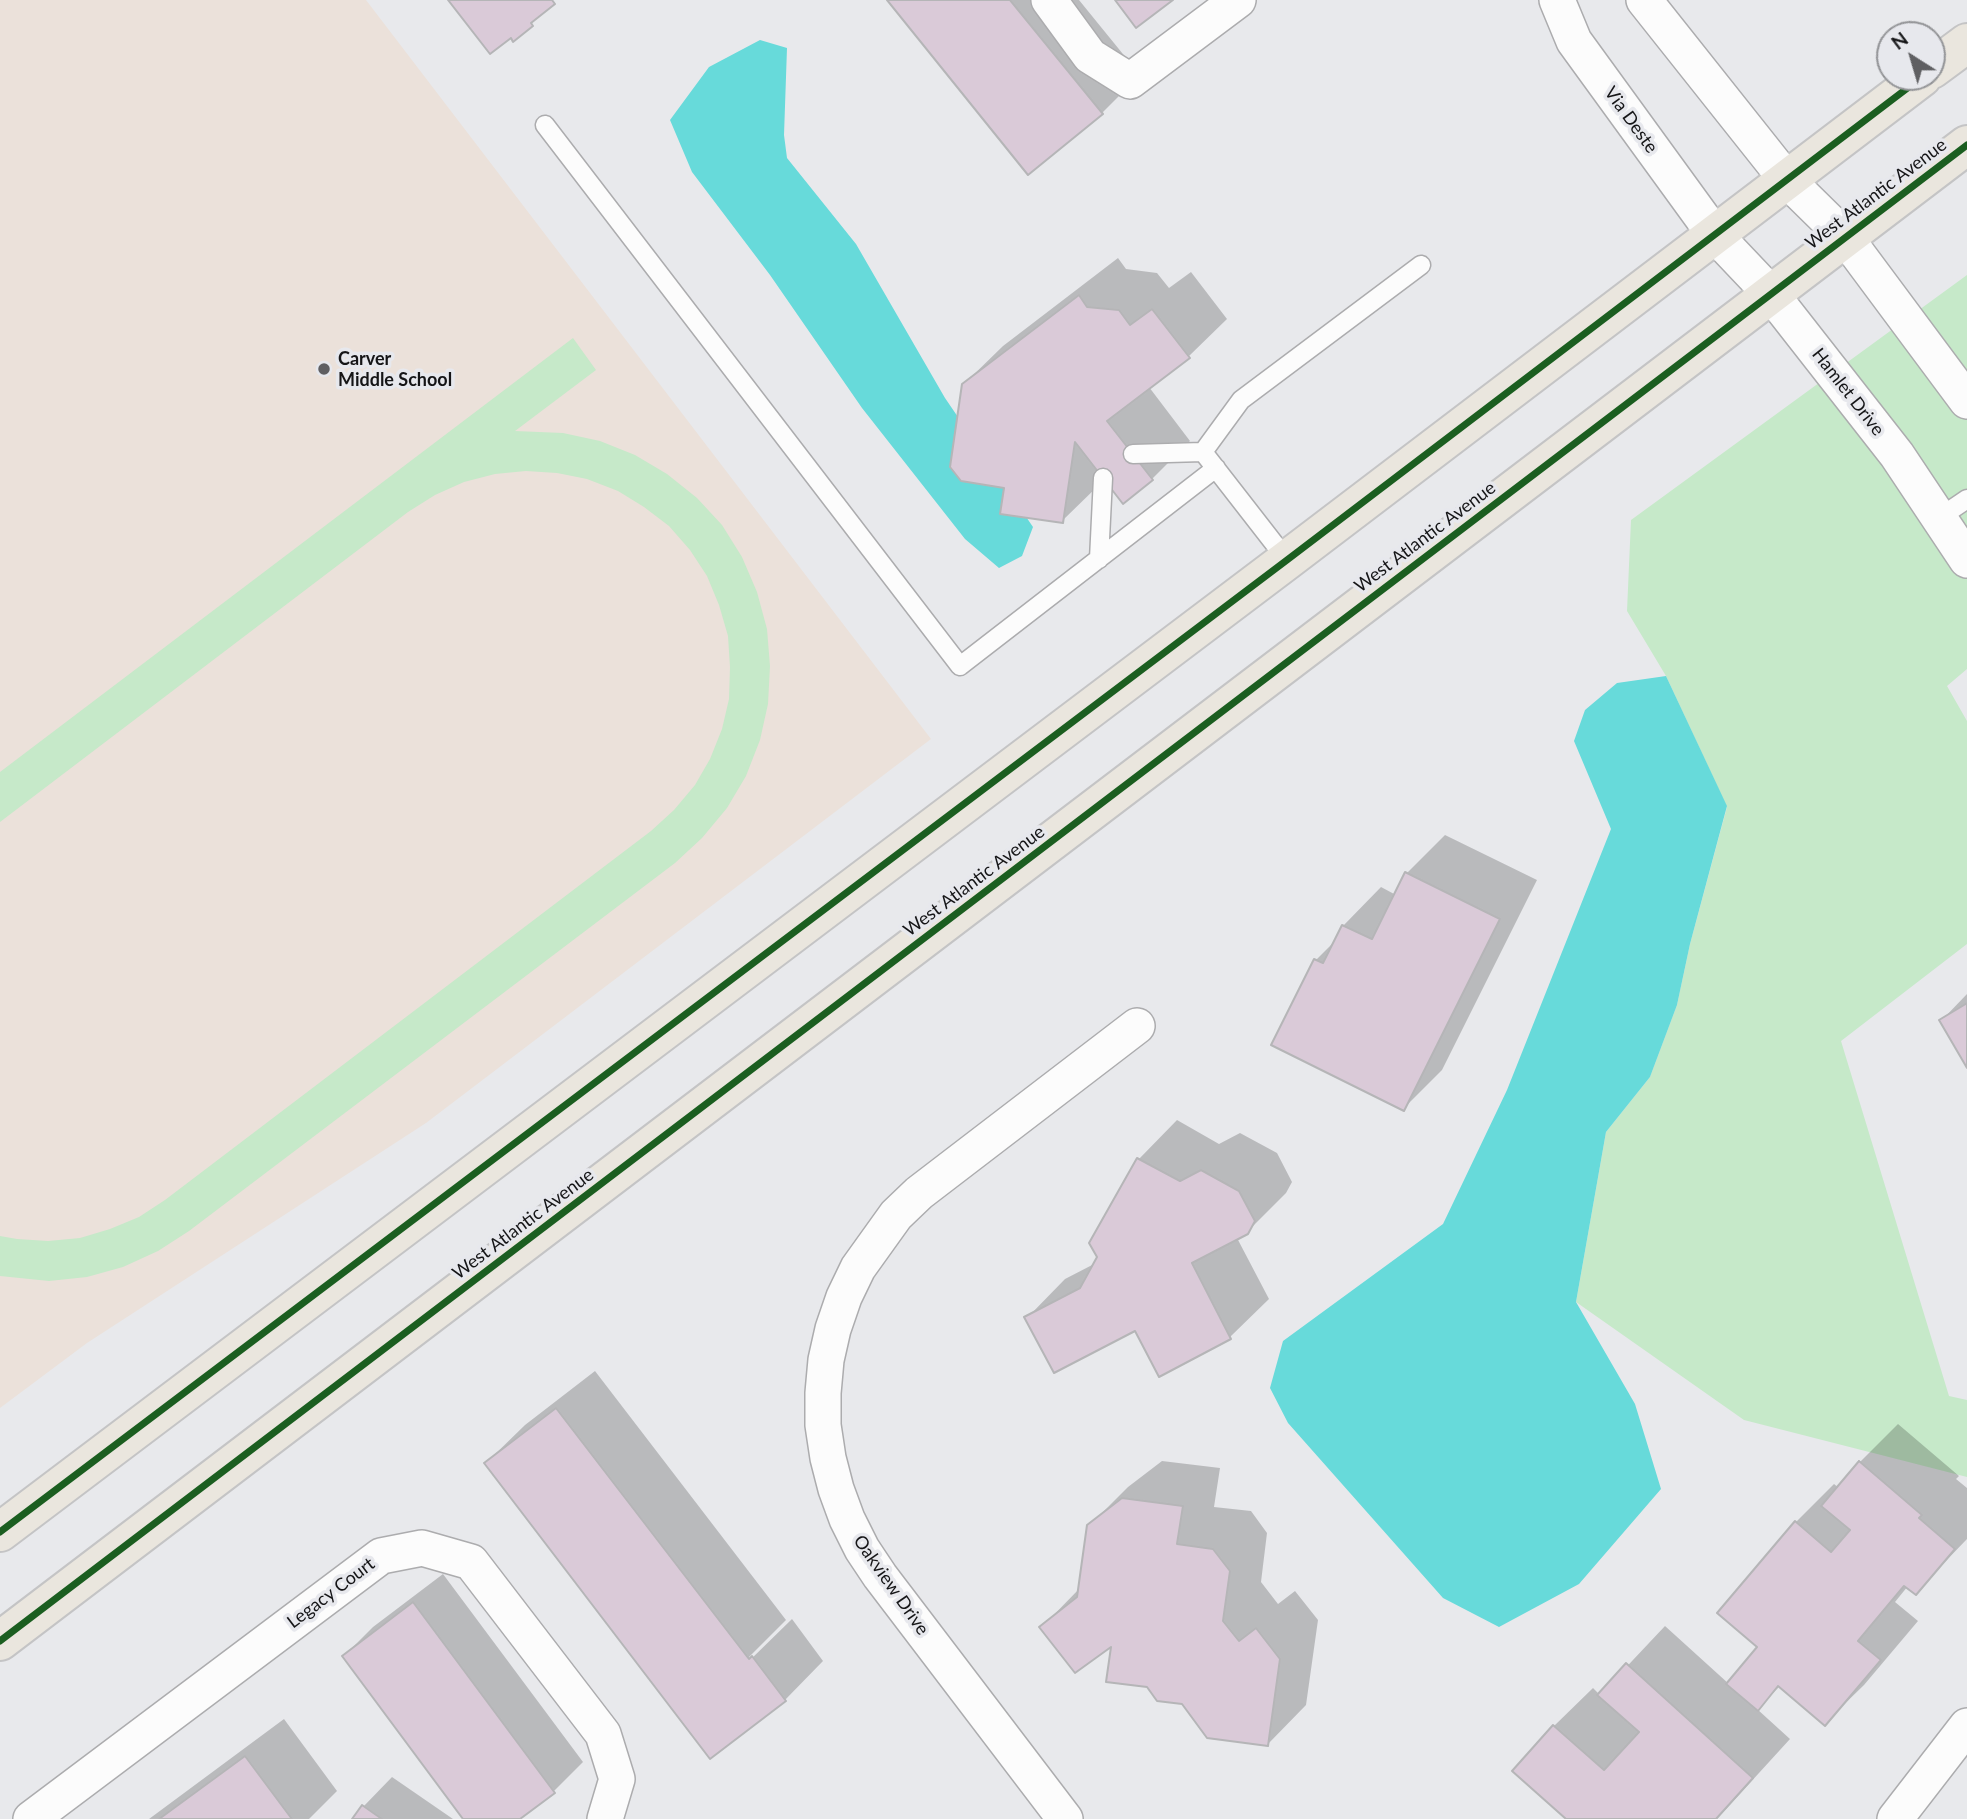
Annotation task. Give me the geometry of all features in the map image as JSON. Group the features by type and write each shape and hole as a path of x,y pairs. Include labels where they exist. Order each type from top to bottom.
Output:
{"main road":[{"path":"1946,59 1967,43"},
{"path":"0,1532 1904,91"},
{"name":"West Atlantic Avenue","path":"0,1641 1967,145"}],"street":[{"path":"1049,0 1090,56 1130,81 1238,0"},
{"name":"Via Deste","path":"1557,0 1574,41 1715,235"},
{"path":"1644,0 1787,180 1846,237 1967,401"},
{"name":"Hamlet Drive","path":"1715,235 1771,294 1897,455 1953,509 1967,559"},
{"name":"Oakview Drive","path":"1065,1819 862,1549 847,1519 830,1468 823,1425 823,1393 828,1350 844,1297 858,1268 896,1215 919,1193 1137,1026"},
{"name":"Legacy Court","path":"31,1819 381,1556 422,1548 471,1562 603,1734 617,1779 606,1819"},
{"path":"1895,1819 1967,1726"}],"lane":[{"path":"545,125 960,666 1216,468"},
{"path":"1203,452 1241,400 1421,265"},
{"path":"1203,452 1287,560"},
{"path":"1133,454 1203,452"},
{"path":"1099,559 1103,478"}],"shaded area":[{"name":"Carver Middle School","path":"0,0 366,0 931,739 426,1123 87,1343 0,1408"}],"green space":[{"path":"1967,275 1967,669 1947,686 1967,721 1967,944 1841,1041 1949,1396 1967,1400 1967,1477 1744,1420 1576,1302 1606,1132 1650,1077 1677,1005 1690,944 1727,807 1666,676 1627,611 1631,520"},
{"path":"573,338 596,370 515,431 563,433 600,441 635,455 667,474 697,498 722,525 742,557 757,592 767,629 770,666 768,704 760,740 746,776 727,808 702,838 675,863 189,1231 158,1251 123,1267 87,1277 49,1281 0,1276 0,1236 48,1241 80,1238 139,1217 165,1200 651,831 674,810 695,785 710,759 722,729 729,699 728,636 707,576 690,550 669,526 618,491 587,479 526,471 495,474 464,482 435,495 408,512 0,822 0,772"}],"water":[{"path":"760,40 787,48 784,135 787,158 856,244 945,398 1033,527 1022,556 999,568 965,539 862,408 770,275 692,172 670,120 709,67"},
{"path":"1666,676 1727,806 1690,944 1677,1005 1650,1077 1606,1132 1576,1302 1635,1404 1661,1489 1579,1584 1499,1627 1443,1598 1288,1423 1270,1388 1283,1341 1443,1224 1507,1090 1611,829 1574,741 1585,710 1617,683"}],"building":[{"path":"448,0 552,0 555,4 513,42 511,38 490,54"},
{"path":"887,0 1010,0 1103,114 1028,175"},
{"path":"1115,0 1173,0 1136,28"},
{"path":"1079,295 1087,307 1119,310 1130,325 1152,309 1190,358 1107,421 1153,480 1123,504 1075,442 1063,523 1000,514 1004,488 961,481 950,467 962,384"},
{"path":"1405,872 1500,919 1404,1111 1271,1045 1314,959 1323,963 1342,925 1372,939"},
{"path":"1967,1003 1967,1068 1939,1020"},
{"path":"1137,1158 1180,1181 1201,1170 1239,1191 1255,1221 1248,1234 1192,1263 1231,1339 1159,1377 1135,1331 1054,1373 1024,1317 1080,1288 1097,1257 1089,1243"},
{"path":"556,1408 749,1659 752,1656 786,1701 710,1759 484,1463"},
{"path":"1859,1461 1922,1515 1919,1518 1955,1549 1916,1595 1904,1586 1858,1641 1881,1660 1825,1726 1778,1686 1758,1711 1726,1684 1757,1647 1717,1613 1795,1521 1831,1552 1850,1530 1821,1506"},
{"path":"1122,1498 1183,1506 1177,1544 1213,1549 1230,1571 1223,1621 1239,1641 1256,1628 1280,1659 1268,1746 1207,1738 1182,1704 1157,1701 1147,1687 1106,1682 1111,1647 1075,1673 1039,1627 1077,1597 1087,1525"},
{"path":"413,1602 555,1793 520,1819 463,1819 342,1656"},
{"path":"1626,1663 1753,1778 1716,1819 1566,1819 1512,1771 1553,1725 1604,1770 1639,1732 1597,1695"},
{"path":"245,1756 292,1819 159,1819"},
{"path":"362,1805 382,1819 352,1819"}],"cycle path":[{"path":"0,1532 1904,91"},
{"path":"0,1641 1967,145"}],"place":[{"name":"Carver Middle School","path":"324,369"}]}
